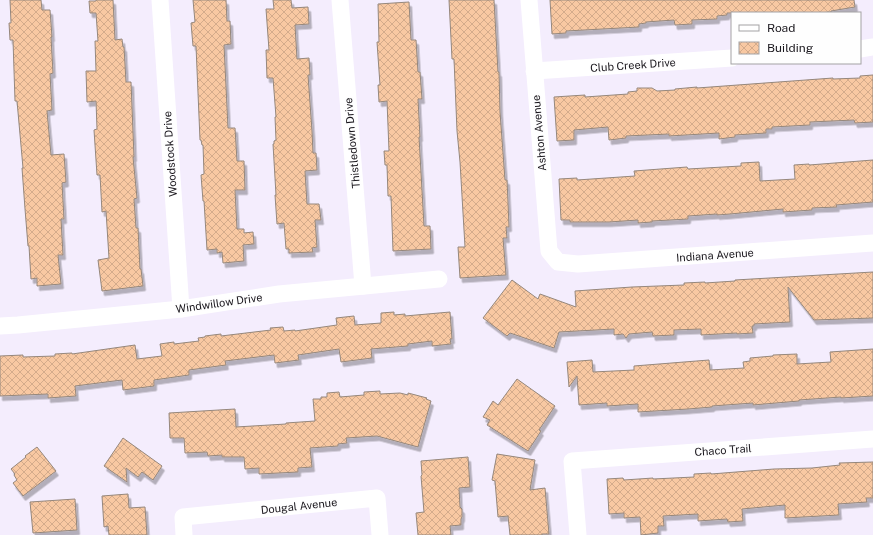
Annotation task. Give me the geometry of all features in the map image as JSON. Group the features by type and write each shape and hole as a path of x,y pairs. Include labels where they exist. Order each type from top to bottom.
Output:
{"street":[{"name":"Woodstock Drive","path":"160,0 181,309"},
{"name":"Thistledown Drive","path":"340,0 363,286"},
{"name":"Ashton Avenue","path":"529,0 549,251 558,262"},
{"path":"861,49 873,47"},
{"name":"Club Creek Drive","path":"534,71 731,58"},
{"name":"Indiana Avenue","path":"558,262 578,264 873,243"},
{"name":"Windwillow Drive","path":"0,326 181,309 280,294 439,279"},
{"name":"Chaco Trail","path":"578,535 572,460 873,440"},
{"name":"Dougal Avenue","path":"184,535 183,517 377,498 380,535"}],"building":[{"path":"10,0 41,0 42,10 50,10 53,73 50,74 52,110 47,111 51,155 64,154 66,182 62,183 64,219 61,219 63,255 58,255 61,284 37,286 37,278 31,279 17,101 15,101 13,40 10,40"},
{"path":"113,0 115,40 122,39 124,47 126,82 131,82 133,157 137,198 134,199 136,228 138,228 140,269 143,286 102,291 98,260 109,258 106,211 102,212 100,175 97,175 94,130 97,129 96,101 87,102 86,71 96,71 95,41 98,41 96,13 90,13 89,1"},
{"path":"193,0 226,0 227,21 230,21 231,44 224,45 228,128 235,128 237,161 244,161 245,190 235,190 237,229 244,229 244,233 253,232 254,244 243,245 244,261 223,263 222,252 217,253 217,249 207,250 201,175 204,174 203,145 200,140 196,46 193,46 191,23 195,22"},
{"path":"273,0 291,0 292,8 308,7 309,24 295,25 297,59 309,58 310,75 308,75 313,153 316,153 317,170 305,171 307,204 319,204 321,220 315,220 317,247 312,248 313,252 289,253 289,249 286,249 284,223 277,224 273,144 276,140 276,117 273,78 267,78 266,50 269,50 266,9 274,9"},
{"path":"449,0 494,0 500,112 508,202 509,227 506,227 507,238 503,238 506,275 460,278 458,247 465,247"},
{"path":"550,0 854,0 855,7 831,12 731,12 727,13 727,15 717,16 717,19 692,20 692,24 675,25 674,20 646,22 639,24 639,27 566,31 566,33 552,34"},
{"path":"409,2 411,40 416,40 418,72 420,72 422,99 418,99 424,226 430,226 431,249 393,251 391,196 388,196 387,165 385,165 384,151 389,151 387,101 379,102 378,85 380,85 377,42 379,42 378,4"},
{"path":"873,75 873,122 855,123 854,120 810,122 810,125 772,127 772,129 766,129 766,133 735,135 735,137 719,139 719,133 669,136 669,134 626,136 626,138 609,140 608,127 574,130 574,140 557,141 554,97 585,95 585,97 628,94 628,92 637,91 637,88 652,88 657,91 833,78 860,78 860,76"},
{"path":"873,160 873,202 836,205 837,207 812,208 812,210 783,212 783,209 688,216 688,219 638,223 638,220 570,222 570,220 561,220 559,179 577,178 577,180 635,176 634,171 687,167 688,169 741,166 741,163 759,162 760,181 795,179 794,165"},
{"path":"873,272 873,318 814,320 788,287 790,322 754,324 754,326 752,326 753,333 701,335 701,329 674,330 674,335 653,336 652,332 629,334 626,338 623,334 614,335 614,329 559,332 554,348 510,333 507,336 483,318 512,280 538,299 540,294 576,307 575,291"},
{"path":"394,312 394,315 405,314 405,316 450,312 451,344 432,346 432,341 408,344 408,346 371,349 372,358 341,362 339,349 298,355 299,360 275,363 274,355 225,361 226,365 189,370 189,375 154,380 154,386 123,390 122,380 75,386 76,396 48,398 48,394 0,396 0,356 55,356 55,354 72,354 135,345 137,359 162,356 160,344 199,341 198,338 205,336 221,334 221,336 271,330 270,328 283,327 284,331 295,331 337,325 336,318 354,316 355,325 381,323 381,313"},
{"path":"873,349 873,396 638,412 638,404 607,406 607,403 579,405 577,376 569,387 567,362 592,360 593,372 634,370 634,366 709,360 710,370 744,368 743,362 750,361 750,358 773,355 797,354 797,364 831,362 830,352"},
{"path":"517,379 555,406 539,430 541,431 528,451 487,425 490,420 483,417 493,401 498,405"},
{"path":"380,391 380,394 400,393 408,395 408,393 427,398 426,399 431,401 418,447 377,436 346,438 347,443 338,444 338,446 310,448 312,467 298,468 298,472 259,474 259,468 245,469 244,457 222,457 222,455 208,456 207,452 185,453 184,438 170,438 169,413 235,409 236,427 315,421 313,399 327,397 327,393 339,392 340,397 364,395 364,392"},
{"path":"123,438 162,466 153,480 142,472 138,477 126,468 127,482 104,466"},
{"path":"37,447 56,471 23,496 13,483 17,480 11,469"},
{"path":"497,454 535,460 530,490 545,488 549,534 510,535 508,516 498,517 495,481 492,480"},
{"path":"468,457 470,487 459,488 460,507 462,509 461,525 450,526 451,535 418,535 416,513 424,512 421,461"},
{"path":"873,462 873,498 866,498 867,502 838,504 839,515 785,518 785,505 742,509 743,521 728,522 727,519 698,521 698,514 663,516 664,526 658,526 658,533 641,535 640,517 624,518 624,513 609,514 607,479 623,478 624,480 694,477 694,474 812,468 840,465 839,463"},
{"path":"128,494 129,508 145,507 147,535 109,535 108,526 104,527 102,496"},
{"path":"75,499 77,530 33,533 30,502"}]}
